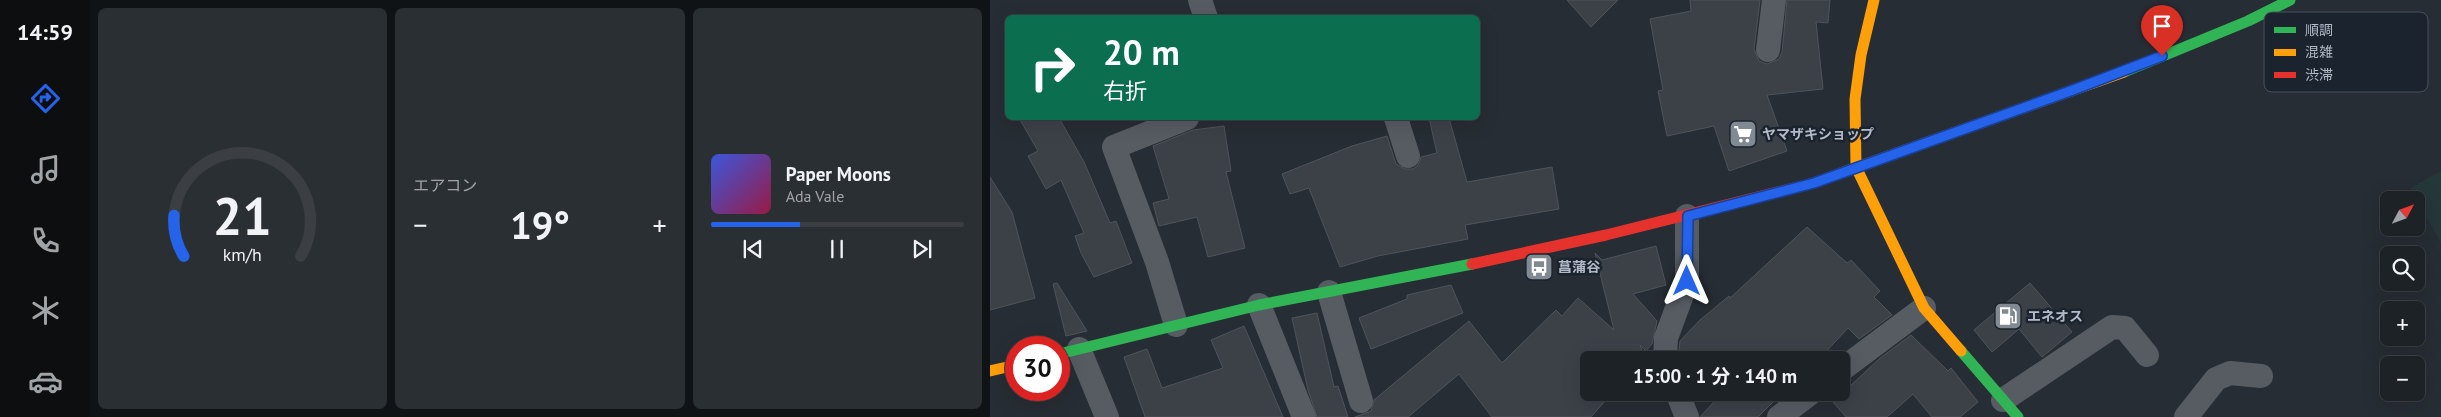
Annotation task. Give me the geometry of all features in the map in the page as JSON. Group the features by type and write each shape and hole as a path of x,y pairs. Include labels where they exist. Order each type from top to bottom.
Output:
{"street":[{"path":"1200,0 1205,15"},
{"path":"1768,50 1774,0"},
{"path":"1874,0 1861,55 1855,99 1856,167 1924,308 2011,408 2112,327 2125,328 2147,355"},
{"path":"2266,12 2290,0"},
{"path":"1070,352 1259,305 1494,260 1688,216 1814,183 2110,77 2264,13"},
{"path":"1176,325 1158,262 1114,147 1183,120"},
{"path":"1397,120 1408,156"},
{"path":"1665,351 1666,338 1687,281 1688,216"},
{"path":"1329,292 1361,401"},
{"path":"1259,305 1304,417"},
{"path":"1850,363 1924,308"},
{"path":"1070,354 1107,417"},
{"path":"990,372 1005,368"},
{"path":"2186,417 2216,379 2230,373 2261,376"},
{"path":"1681,401 1687,417"},
{"path":"1780,417 1800,401"}],"shaded area":[{"path":"2441,171 2441,243 2425,215 2425,191 2412,191 2410,188"}],"building":[{"path":"1567,0 1618,0 1591,27"},
{"path":"1690,0 1760,0 1754,49 1759,61 1767,64 1779,59 1782,52 1787,0 1830,0 1828,23 1816,22 1823,89 1767,95 1787,151 1729,171 1714,126 1667,136 1658,91 1663,90 1650,19 1691,11"},
{"path":"1020,120 1060,120 1084,162 1110,223 1116,221 1132,263 1094,277 1081,253 1075,236 1084,233 1061,180 1046,189 1028,156 1038,151"},
{"path":"1429,120 1450,120 1467,182 1552,167 1559,209 1465,225 1468,239 1378,256 1340,267 1309,188 1290,194 1282,174 1352,146 1387,136 1396,164 1405,169 1413,169 1418,165 1421,157 1437,153"},
{"path":"1224,126 1231,171 1226,172 1245,248 1208,257 1197,217 1159,226 1153,203 1169,199 1153,146 1193,130"},
{"path":"990,177 1012,212 1035,298 990,310"},
{"path":"1807,227 1847,263 1851,260 1880,291 1874,297 1892,315 1859,339 1848,328 1827,351 1679,351 1680,341 1700,320 1729,296 1730,298"},
{"path":"1656,246 1666,285 1633,294 1657,321 1652,344 1646,351 1640,345 1642,351 1580,351 1580,401 1605,401 1591,417 1492,417 1459,374 1408,417 1355,417 1371,411 1374,400 1469,321 1502,363 1556,310 1562,316 1578,298 1614,330 1595,253 1602,260"},
{"path":"1057,283 1087,331 1066,336 1053,284"},
{"path":"2030,283 2072,332 2042,357 2019,329 1992,352 1974,330"},
{"path":"1451,285 1463,313 1371,349 1359,318 1407,299 1407,295"},
{"path":"1317,313 1334,387 1338,386 1348,417 1317,417 1308,390 1292,318"},
{"path":"1244,326 1283,417 1145,417 1124,357 1147,349 1162,388 1223,368 1211,340"},
{"path":"1911,335 1948,371 1951,368 1978,402 1960,417 1932,417 1913,394 1887,417 1846,417 1833,402 1850,401 1850,386 1879,359"},
{"path":"1715,401 1774,401 1758,417 1700,417"}],"traffic: fast":[{"path":"2266,12 2290,0"},
{"path":"2124,72 2264,13"},
{"path":"1070,351 1259,305 1472,264"},
{"path":"1961,351 2018,417"}],"traffic: slow":[{"path":"1874,0 1861,55 1855,99 1856,167 1924,308 1961,351"},
{"path":"1844,172 2124,72"},
{"path":"990,371 1005,368"}],"traffic: jam":[{"path":"1472,264 1606,235 1814,183 1844,172"}],"place":[{"name":"ヤマザキショップ","path":"1743,134"},
{"name":"菖蒲谷","path":"1539,267"},
{"name":"エネオス","path":"2008,316"}],"route":[{"path":"1687,281 1688,216 1814,183 2110,77 2162,56"}]}
